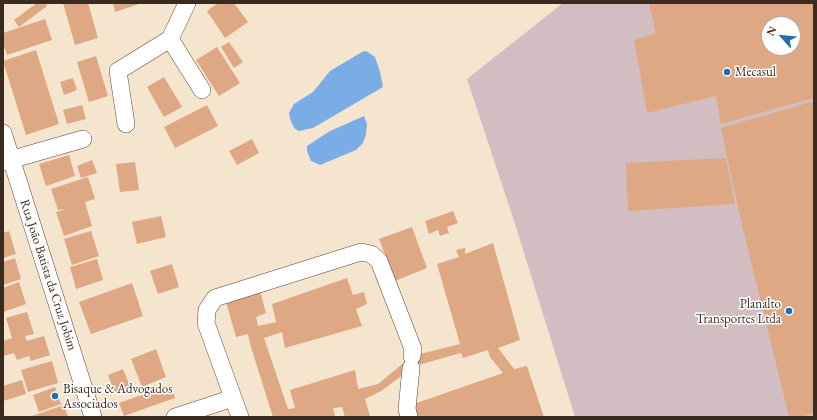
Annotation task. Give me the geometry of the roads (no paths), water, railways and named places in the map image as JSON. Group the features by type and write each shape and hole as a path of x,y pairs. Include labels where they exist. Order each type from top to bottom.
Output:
{"street":[{"path":"126,124 118,71 170,39 187,3"},
{"path":"170,39 202,90"},
{"name":"Rua João Batista da Cruz Jobim","path":"3,133 7,161 93,417"},
{"path":"7,161 82,139"},
{"path":"240,417 206,323 207,310 215,298 361,252 371,254 379,261 413,349 407,409 409,417"},
{"path":"180,415 233,398"}],"water":[{"path":"366,51 375,57 383,87 313,128 299,131 294,128 289,113 294,104 313,92 330,71"},
{"path":"364,116 367,124 366,134 363,143 356,150 320,165 311,161 307,151 307,146 330,131"}],"place":[{"name":"Mecasul","path":"727,72"},
{"name":"Planalto Transportes Ltda","path":"789,311"},
{"name":"Bisaque & Advogados Associados","path":"55,396"}]}
